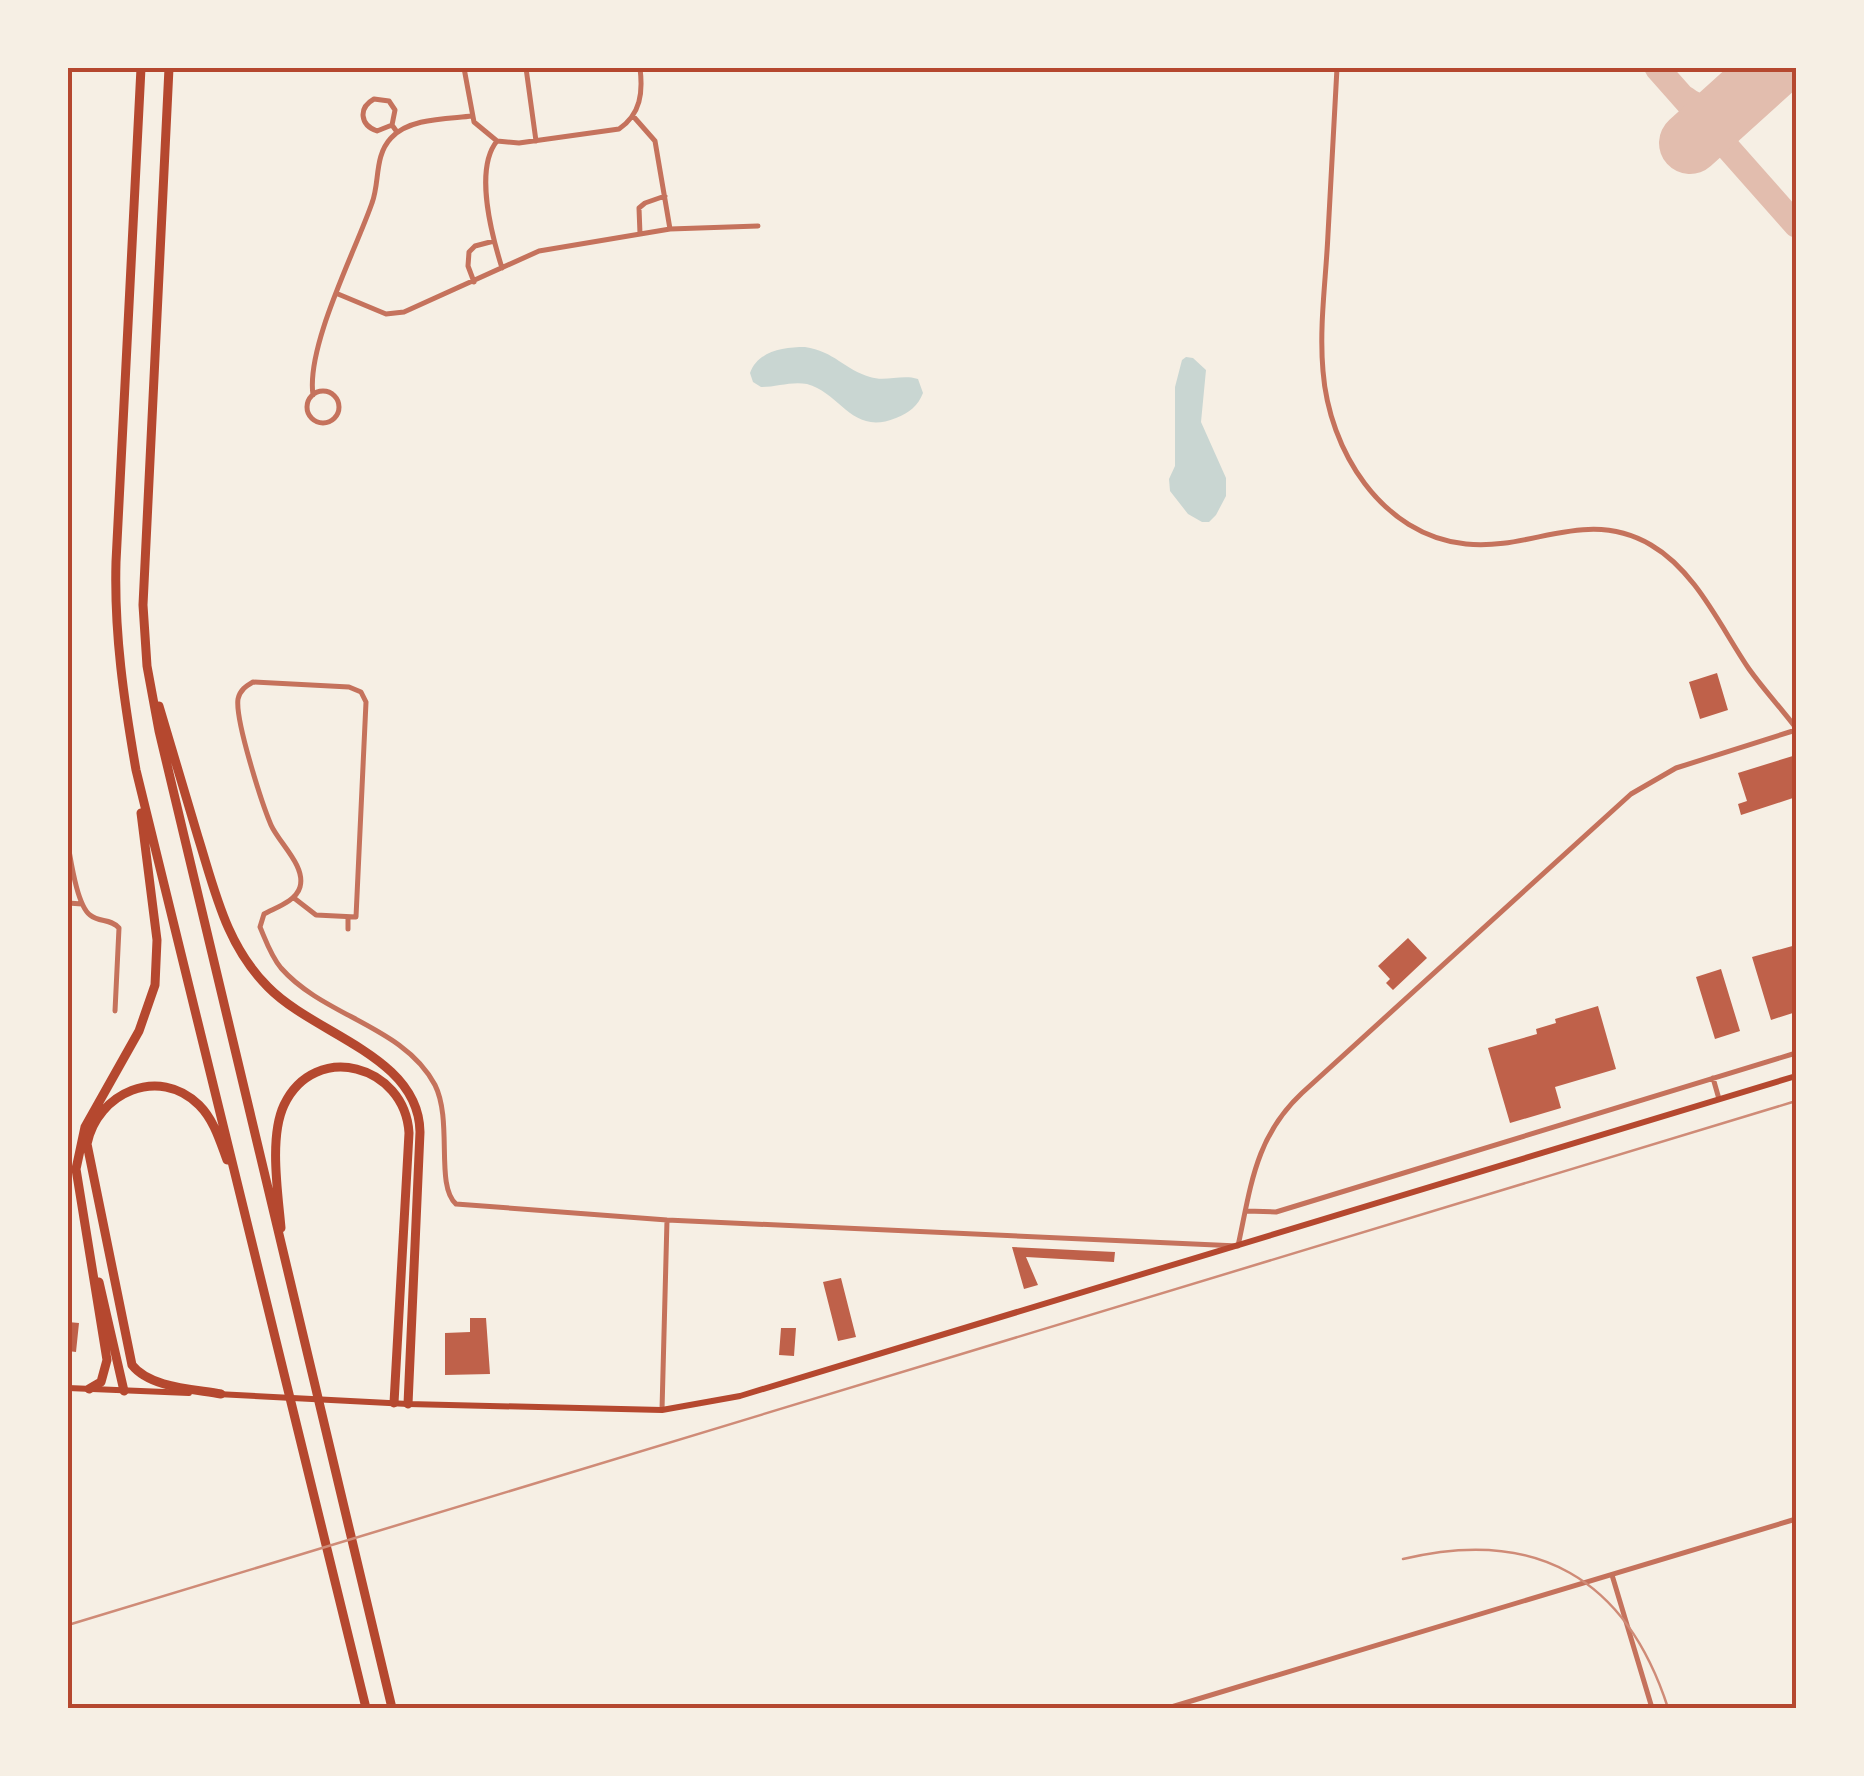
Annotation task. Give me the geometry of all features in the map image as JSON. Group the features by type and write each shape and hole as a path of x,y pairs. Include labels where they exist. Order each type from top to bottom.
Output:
{"highway":[{"path":"89,1389 101,1382 107,1360 77,1186 78,1154 84,1126 138,1030 155,985 157,940 118,660 115,595 141,68"},
{"path":"169,68 143,564 147,666 158,731 391,1707"},
{"path":"147,666 224,921 242,954 265,984 294,1009 394,1072 409,1090 418,1110 408,1404"},
{"path":"136,770 366,1708"},
{"path":"283,1256 276,1170 278,1124 284,1104 296,1087 324,1070 355,1068 375,1075 398,1096 410,1133 394,1403"},
{"path":"221,1394 157,1381 138,1373 132,1365 86,1150 98,1114 113,1099 132,1089 164,1086 184,1093 201,1106 213,1124 241,1196"},
{"path":"77,1186 124,1390"},
{"path":"124,1390 132,1365"}],"main road":[{"path":"68,1388 408,1404 662,1410 740,1396 1796,1076"}],"street":[{"path":"464,68 472,116 478,128 506,144 612,131 627,124 642,96 640,68"},
{"path":"526,68 536,141"},
{"path":"294,898 316,915 356,917 366,702 361,692 349,687 253,682 243,688 238,698 243,732 272,826 300,874 294,898 264,914 260,927 273,957 303,988 417,1060 439,1093 446,1128 445,1190 456,1204 667,1220 1238,1246 1262,1146 1284,1110 1618,804 1676,768 1796,729 1756,679 1691,582 1676,564 1649,544 1616,532 1589,528 1496,544 1442,540 1398,517 1365,483 1338,434 1323,370 1337,68"},
{"path":"374,98 389,101 396,115 392,125 377,131 367,126 362,116 365,105 374,98"},
{"path":"314,394 327,392 336,397 340,406 332,421 322,423 312,418 308,404 314,394 312,376 374,198 383,148 397,132 472,116"},
{"path":"633,116 655,140 670,229"},
{"path":"392,125 397,132"},
{"path":"497,141 486,167 494,241 502,269"},
{"path":"640,234 640,208 645,202 665,196"},
{"path":"338,294 394,314 426,304 539,252 670,229 758,226"},
{"path":"474,282 468,252 494,241"},
{"path":"68,845 82,904 93,918 113,922 118,928 116,1011"},
{"path":"68,903 82,904"},
{"path":"348,916 348,929"},
{"path":"1246,1211 1276,1212 1796,1053"},
{"path":"1713,1078 1719,1100"},
{"path":"662,1410 667,1220"},
{"path":"1168,1708 1796,1519"},
{"path":"1612,1575 1652,1708"}],"shaded area":[{"path":"805,347 824,352 870,377 918,379 923,393 905,414 868,422 807,384 761,387 753,382 750,373 765,355"},
{"path":"1186,357 1206,370 1201,422 1226,478 1226,496 1209,522 1188,514 1170,491 1169,479 1175,466 1175,387"}],"building":[{"path":"1717,673 1728,710 1700,719 1689,682"},
{"path":"1796,755 1796,797 1741,815 1738,804 1747,801 1738,773"},
{"path":"1408,938 1427,958 1393,990 1386,983 1390,979 1378,966"},
{"path":"1796,945 1796,1012 1771,1020 1752,957"},
{"path":"1721,969 1740,1031 1715,1039 1696,977"},
{"path":"1598,1006 1616,1069 1555,1087 1561,1108 1510,1123 1488,1048 1537,1034 1536,1029 1556,1023 1555,1019"},
{"path":"1012,1247 1115,1252 1114,1262 1026,1257 1038,1285 1024,1289"},
{"path":"841,1278 856,1337 838,1341 823,1282"},
{"path":"470,1318 486,1318 490,1374 445,1375 445,1333 470,1332"},
{"path":"68,1322 79,1323 76,1352 68,1351"},
{"path":"781,1328 796,1328 794,1356 779,1355"}],"taxiway":[{"path":"1657,68 1796,225"},
{"path":"1685,98 1712,107 1730,101 1755,84"}],"runway":[{"path":"1690,143 1773,68"}],"railway":[{"path":"68,1625 1796,1101"},
{"path":"1403,1559 1451,1551 1495,1550 1534,1558 1570,1573 1601,1595 1628,1625 1650,1663 1668,1708"}]}
